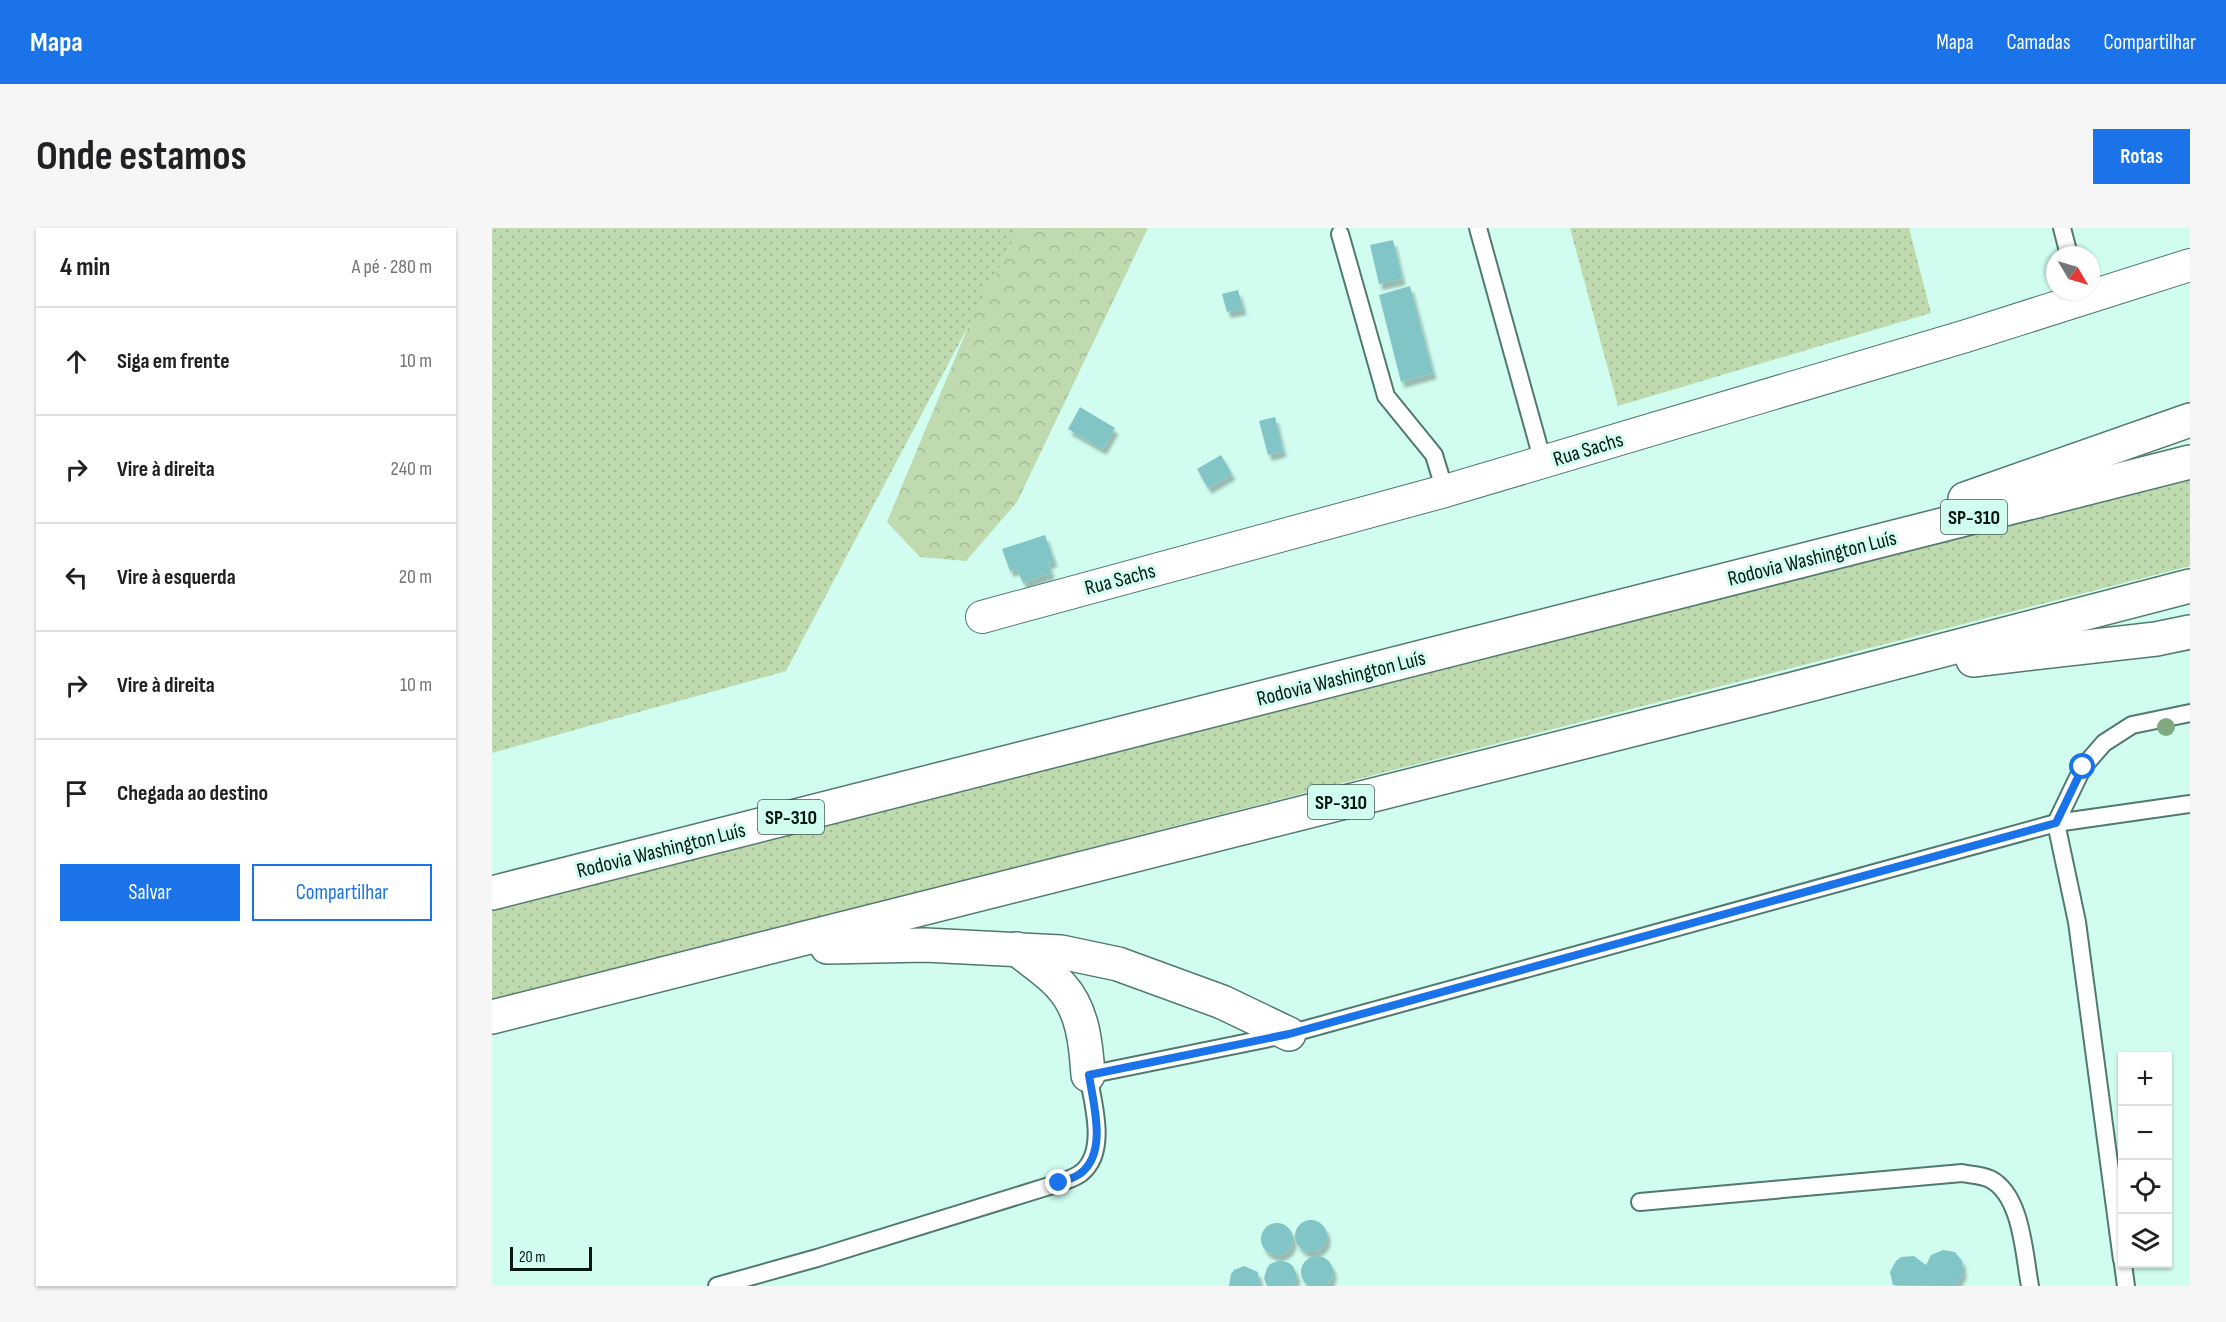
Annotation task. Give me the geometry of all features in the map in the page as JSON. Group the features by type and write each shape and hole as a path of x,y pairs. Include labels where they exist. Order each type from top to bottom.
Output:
{"highway":[{"path":"1758,572 2190,420"},
{"name":"Rodovia Washington Luís","path":"492,893 2190,462"},
{"name":"SP-310","path":"492,1017 1770,695 2190,586"},
{"path":"1770,695 1896,669 2156,639 2190,632"},
{"path":"766,949 925,945 1060,952 1118,964 1222,1002 1289,1034"},
{"path":"1017,949 1061,985 1074,1004 1085,1038 1089,1075"}],"street":[{"name":"Rua Sachs","path":"2100,290 2190,265"},
{"name":"Rua Sachs","path":"981,617 1445,491 1966,336 2069,300"}],"lane":[{"path":"1478,228 1544,462"},
{"path":"2062,228 2067,246"},
{"path":"1340,234 1386,396 1434,455 1445,491"},
{"path":"2118,1225 2077,922 2056,823 2083,767 2104,743 2132,725 2190,713"},
{"path":"717,1286 817,1258 1059,1183 1082,1173 1092,1156 1098,1132 1089,1075 1289,1034 2056,823 2190,804"},
{"path":"492,1032 666,972"},
{"path":"1640,1202 1962,1173 1989,1179 2007,1192 2017,1218 2030,1286"},
{"path":"2124,1268 2126,1286"}],"green space":[{"path":"492,228 1020,228 786,671 492,753"},
{"path":"1020,228 1148,228 1017,502 966,561 920,557 887,522 971,320"},
{"path":"1570,228 1909,228 1931,313 1618,406"},
{"path":"2190,477 2190,566 492,1001 492,911"}],"building":[{"path":"1393,240 1402,279 1379,284 1370,245"},
{"path":"1410,286 1433,373 1401,382 1379,295"},
{"path":"1238,290 1243,309 1227,312 1222,294"},
{"path":"1080,407 1115,428 1103,449 1068,429"},
{"path":"1275,417 1283,451 1268,455 1259,421"},
{"path":"1221,455 1232,474 1208,488 1197,469"},
{"path":"1045,535 1054,561 1048,563 1051,573 1023,583 1017,569 1010,571 1002,549"},
{"path":"1311,1220 1322,1225 1327,1236 1322,1247 1311,1252 1300,1247 1295,1236 1300,1225"},
{"path":"1277,1223 1288,1228 1293,1239 1288,1250 1277,1255 1266,1250 1261,1239 1266,1228"},
{"path":"1943,1250 1955,1252 1962,1261 1963,1273 1957,1283 1952,1286 1893,1285 1890,1272 1901,1257 1914,1256 1926,1265 1931,1255"},
{"path":"1317,1256 1328,1261 1333,1272 1328,1283 1317,1288 1306,1283 1301,1272 1306,1261"},
{"path":"1280,1260 1293,1266 1297,1276 1293,1286 1268,1286 1266,1284 1264,1278 1267,1268 1270,1264"},
{"path":"1244,1266 1258,1272 1260,1286 1229,1286 1234,1270"}],"route":[{"path":"1059,1183 1082,1173 1092,1156 1098,1132 1089,1075 1289,1034 2056,823 2083,767"}]}
